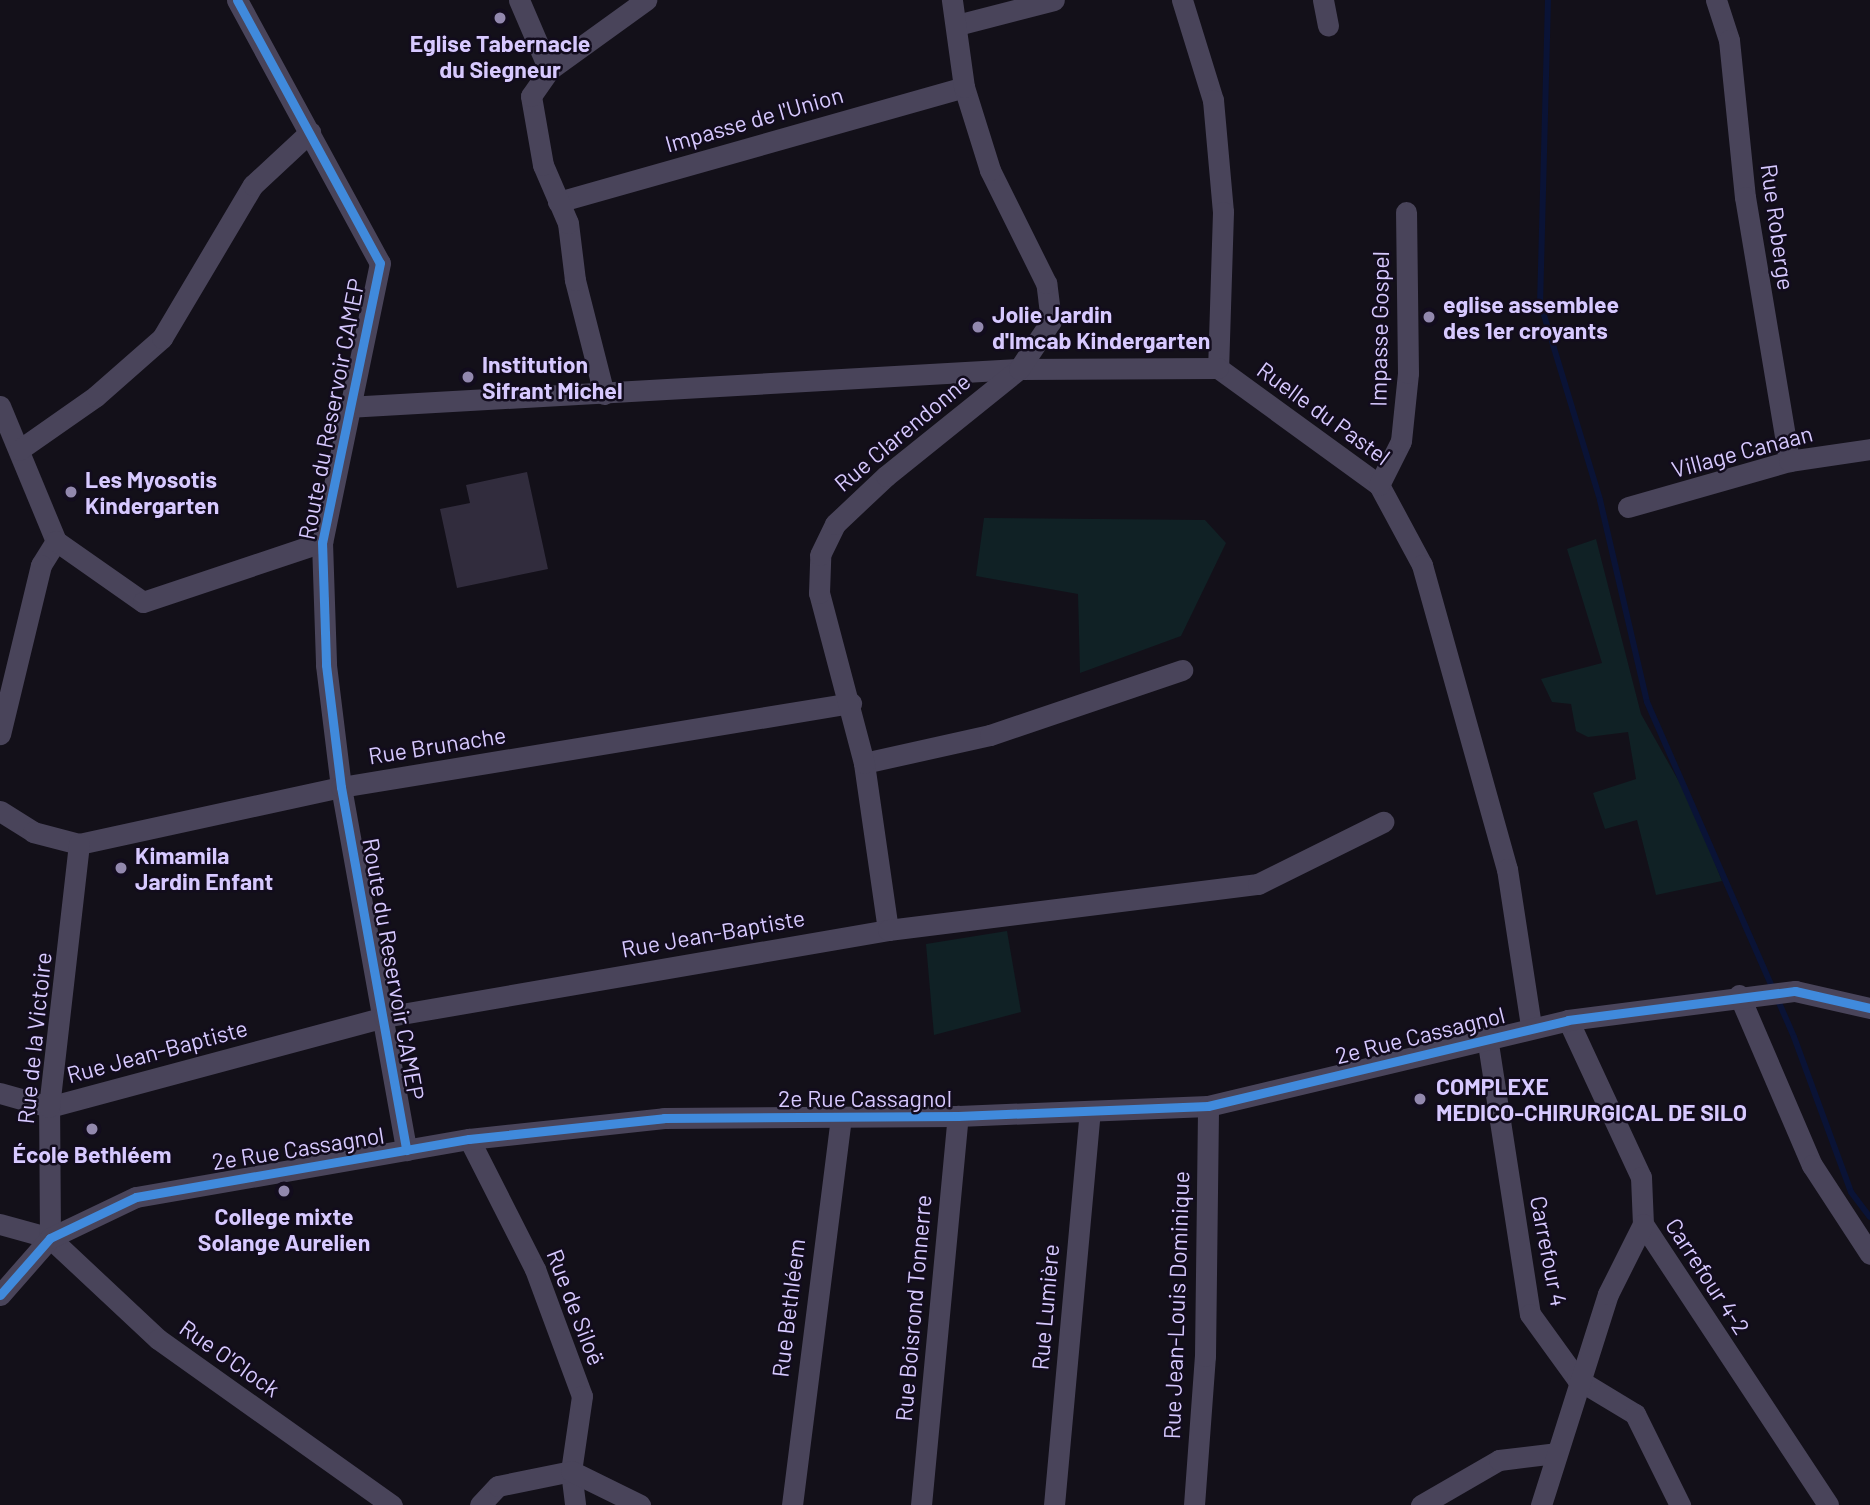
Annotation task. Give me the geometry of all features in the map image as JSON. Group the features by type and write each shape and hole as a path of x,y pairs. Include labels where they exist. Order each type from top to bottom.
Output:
{"street":[{"path":"519,0 548,70"},
{"path":"604,394 575,280 568,223 542,165 531,96 548,70 646,0"},
{"name":"Rue Clarendonne","path":"887,929 864,763 851,703 819,593 820,555 835,524 1019,369 1051,320 1046,282 990,170 964,87 952,0"},
{"path":"957,25 1054,0"},
{"path":"346,407 1019,369 1218,368 1223,212 1213,100 1182,0"},
{"path":"1324,0 1328,26"},
{"name":"Rue Roberge","path":"1716,0 1729,40 1745,197 1789,461"},
{"name":"Route du Reservoir CAMEP","path":"246,4 380,263 346,407 322,542 326,665 341,787 406,1150"},
{"name":"Impasse de l'Union","path":"558,202 964,87"},
{"path":"19,450 96,396 162,338 253,185 310,132"},
{"name":"Impasse Gospel","path":"1379,485 1401,442 1408,373 1406,212"},
{"name":"Ruelle du Pastel","path":"1218,368 1379,485 1422,565 1507,869 1531,1027"},
{"path":"0,406 56,541 144,602 322,542"},
{"name":"Village Canaan","path":"1628,507 1789,461 1870,449"},
{"path":"0,734 41,565 56,541"},
{"path":"864,763 990,736 1182,670"},
{"name":"Rue Brunache","path":"0,811 33,832 79,845 341,787 851,703"},
{"name":"Rue Jean-Baptiste","path":"50,1107 384,1017 887,929 1258,884 1383,822"},
{"name":"Rue de la Victoire","path":"50,1238 50,1107 79,845"},
{"name":"2e Rue Cassagnol","path":"0,1295 50,1238 136,1198 469,1139 664,1118 958,1116 1090,1113 1208,1106 1487,1037 1568,1020 1749,994 1795,991 1870,1008"},
{"path":"1749,994 1812,1165 1870,1254"},
{"name":"Carrefour 4-2","path":"1568,1020 1641,1177 1643,1224 1828,1505"},
{"name":"Carrefour 4","path":"1487,1037 1530,1314 1577,1379 1635,1414 1680,1505"},
{"path":"0,1093 50,1107"},
{"name":"Rue Jean-Louis Dominique","path":"1194,1505 1205,1356 1208,1106"},
{"name":"Rue Lumière","path":"1054,1505 1090,1113"},
{"name":"Rue Boisrond Tonnerre","path":"921,1505 958,1116"},
{"name":"Rue Bethléem","path":"792,1505 841,1118"},
{"name":"Rue de Siloë","path":"469,1139 535,1269 582,1396 571,1471 575,1505"},
{"path":"0,1224 50,1238"},
{"path":"1541,1505 1577,1379 1608,1294 1643,1224"},
{"name":"Rue O'Clock","path":"50,1238 158,1339 392,1505"},
{"path":"1422,1505 1499,1460 1556,1454"},
{"path":"480,1505 498,1486 571,1471 640,1505"}],"shaded area":[{"path":"984,518 1205,520 1226,543 1181,636 1080,673 1078,594 976,576"},
{"path":"1596,539 1641,714 1691,803 1722,881 1656,895 1637,820 1605,829 1593,793 1636,779 1628,732 1588,737 1576,731 1571,704 1552,702 1541,679 1602,663 1567,549"},
{"path":"1007,931 1021,1012 934,1035 926,944"}],"building":[{"path":"527,472 548,569 457,588 440,509 470,503 466,485"}],"waterway":[{"path":"1548,0 1540,302 1600,500 1647,702 1794,1037 1851,1192 1870,1217"}],"cycle path":[{"path":"237,0 380,263 322,542 326,665 341,787 406,1150"},
{"path":"0,1295 50,1238 136,1197 469,1139 664,1118 958,1116 1208,1106 1568,1020 1795,991 1870,1008"}],"place":[{"name":"Eglise Tabernacle du Siegneur","path":"500,18"},
{"name":"eglise assemblee des 1er croyants","path":"1429,317"},
{"name":"Jolie Jardin d'Imcab Kindergarten","path":"978,327"},
{"name":"Institution Sifrant Michel","path":"468,377"},
{"name":"Les Myosotis Kindergarten","path":"71,492"},
{"name":"Kimamila Jardin Enfant","path":"121,868"},
{"name":"COMPLEXE MEDICO-CHIRURGICAL DE SILO","path":"1420,1099"},
{"name":"École Bethléem","path":"92,1129"},
{"name":"College mixte Solange Aurelien","path":"284,1191"}]}
